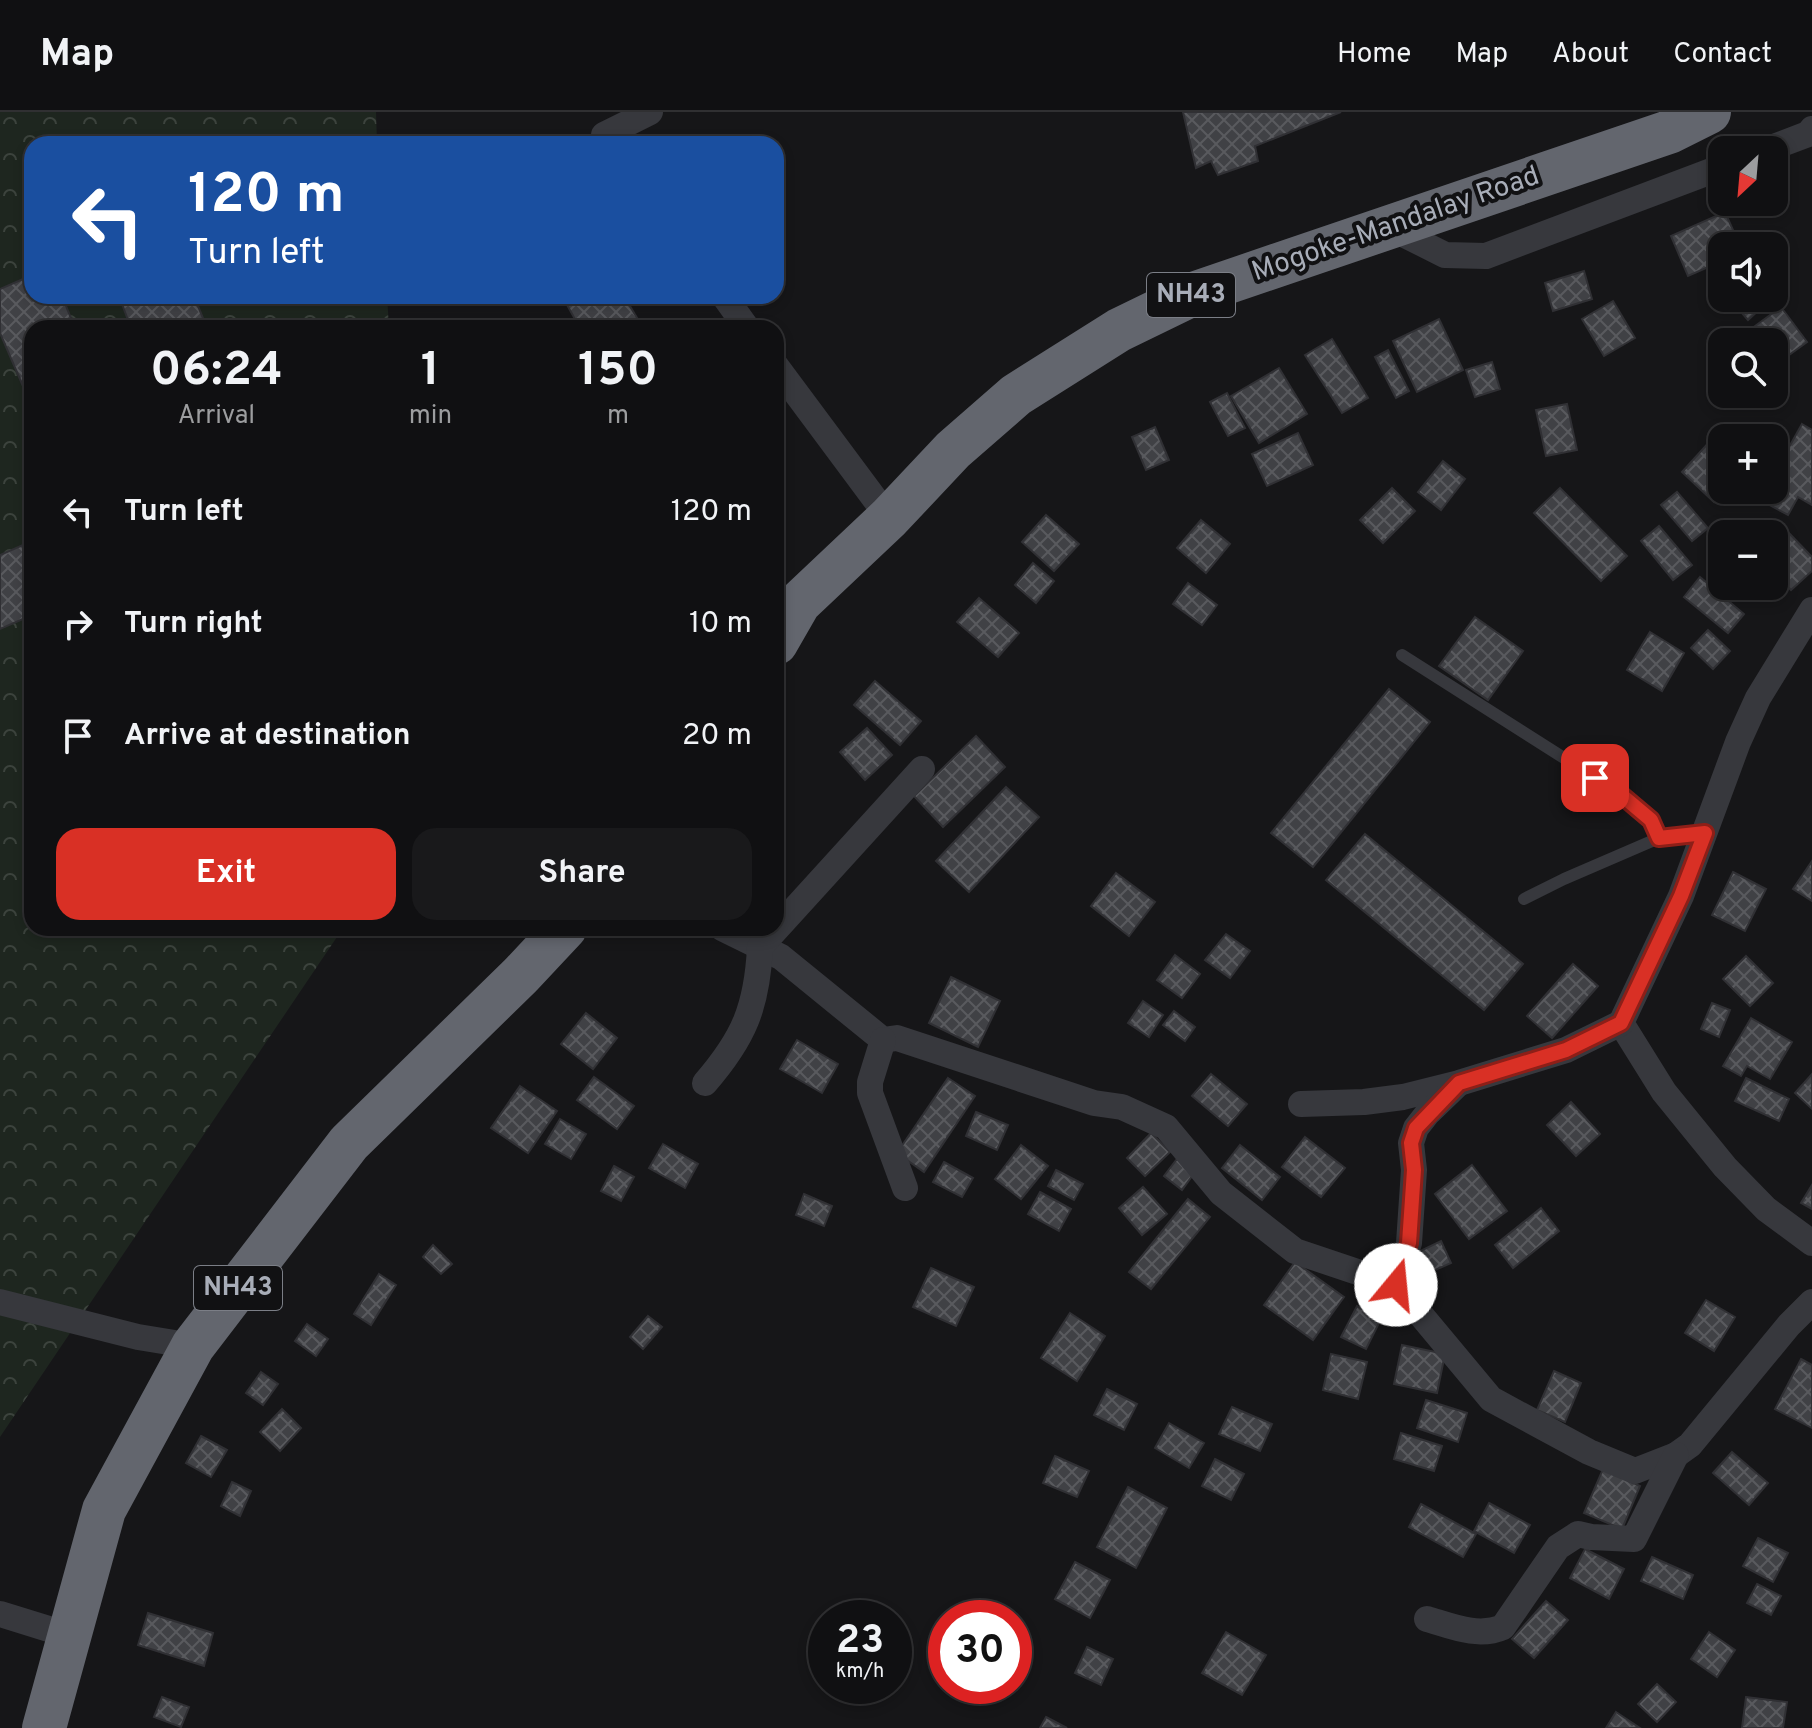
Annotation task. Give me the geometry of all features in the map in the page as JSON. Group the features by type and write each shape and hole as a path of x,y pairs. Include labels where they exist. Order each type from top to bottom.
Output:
{"highway":[{"name":"Mogoke-Mandalay Road","path":"784,629 799,603 889,518 953,450 1016,395 1119,330 1193,294 1389,227 1666,122 1709,112"},
{"name":"NH43","path":"44,1728 104,1510 193,1346 349,1143 558,936"}],"street":[{"path":"609,136 650,112"},
{"path":"1788,138 1807,128"},
{"path":"1389,227 1445,255 1486,256 1708,172"},
{"path":"784,377 889,518"},
{"path":"1301,1104 1403,1097 1459,1083 1566,1050 1621,1023 1681,896 1738,742 1758,698 1812,610"},
{"path":"784,921 922,769"},
{"path":"738,936 781,957 883,1040 897,1038 1094,1103 1122,1107 1166,1127 1221,1193 1295,1251 1396,1285 1491,1399 1589,1452 1635,1471 1676,1455 1690,1445 1789,1325 1812,1302"},
{"path":"705,1083 732,1052 741,1034 751,1009 760,947 770,936"},
{"path":"1621,1023 1664,1092 1725,1167 1766,1209 1812,1243"},
{"path":"883,1040 870,1082 870,1093 905,1188"},
{"path":"1396,1285 1409,1243 1414,1170 1411,1143 1416,1128 1427,1114 1459,1083"},
{"path":"0,1302 138,1337 193,1346"},
{"path":"1427,1619 1477,1632 1503,1627 1558,1547 1578,1534 1634,1539 1676,1455"},
{"path":"0,1614 68,1635"}],"lane":[{"path":"1402,655 1619,793 1651,820 1659,838"},
{"path":"1524,899 1659,838 1705,833"}],"green space":[{"path":"0,112 376,112 377,136 24,136 24,304 388,304 388,320 24,320 24,936 338,936 0,1437"}],"building":[{"path":"1183,112 1341,112 1255,146 1258,161 1218,175 1211,161 1196,168"},
{"path":"1716,216 1727,216 1734,232 1708,232 1708,267 1688,276 1671,236"},
{"path":"1584,271 1592,299 1553,311 1545,283"},
{"path":"24,278 24,304 65,304 72,320 24,320 24,388 0,333 0,289"},
{"path":"1613,301 1635,338 1604,356 1582,319"},
{"path":"122,304 197,304 204,320 128,320"},
{"path":"566,304 629,304 638,320 576,320"},
{"path":"1741,312 1757,312 1748,320"},
{"path":"1774,312 1785,312 1807,342 1788,356 1788,328 1752,328"},
{"path":"1439,319 1463,370 1417,392 1393,341"},
{"path":"1332,339 1368,398 1342,413 1305,355"},
{"path":"1388,350 1409,391 1396,398 1375,357"},
{"path":"1492,362 1500,389 1475,397 1466,370"},
{"path":"1279,368 1307,414 1259,443 1231,396"},
{"path":"1227,393 1245,428 1228,436 1210,402"},
{"path":"1567,404 1577,450 1546,456 1536,410"},
{"path":"1802,424 1812,430 1812,505 1798,497 1788,515 1768,504 1788,504 1788,449"},
{"path":"1155,427 1169,460 1146,470 1132,437"},
{"path":"1298,433 1313,465 1267,486 1252,454"},
{"path":"1708,443 1708,496 1682,472"},
{"path":"1443,461 1465,479 1441,510 1418,492"},
{"path":"1392,488 1415,511 1383,543 1360,520"},
{"path":"1560,488 1627,556 1601,581 1534,513"},
{"path":"1677,492 1708,528 1692,541 1661,505"},
{"path":"1046,515 1079,544 1054,571 1022,542"},
{"path":"1201,520 1230,544 1206,573 1177,548"},
{"path":"1659,526 1692,565 1673,580 1641,541"},
{"path":"1788,532 1812,557 1812,571 1791,590 1788,587"},
{"path":"24,544 24,618 0,629 0,555"},
{"path":"1033,563 1054,581 1036,603 1015,585"},
{"path":"1700,577 1708,584 1708,600 1727,600 1744,614 1728,633 1684,597"},
{"path":"1188,583 1217,605 1202,625 1173,604"},
{"path":"979,598 1019,633 998,657 957,622"},
{"path":"1475,617 1523,651 1488,700 1439,666"},
{"path":"1708,630 1730,651 1713,669 1691,648"},
{"path":"1650,632 1684,653 1662,691 1627,670"},
{"path":"875,681 921,721 900,745 854,705"},
{"path":"1389,689 1430,722 1313,867 1271,833"},
{"path":"867,728 892,755 865,780 840,752"},
{"path":"976,736 1005,767 943,827 914,796"},
{"path":"1006,787 1039,817 969,892 936,861"},
{"path":"1365,834 1523,964 1484,1010 1326,880"},
{"path":"1812,861 1812,901 1793,889"},
{"path":"1733,872 1766,889 1745,931 1712,915"},
{"path":"1116,873 1155,902 1129,936 1091,906"},
{"path":"1226,934 1250,951 1230,978 1205,960"},
{"path":"1175,955 1200,974 1182,998 1157,980"},
{"path":"1746,956 1773,983 1750,1006 1723,979"},
{"path":"1573,964 1598,986 1552,1038 1527,1016"},
{"path":"951,977 1000,1001 978,1047 929,1023"},
{"path":"1143,1001 1163,1015 1149,1037 1128,1023"},
{"path":"1712,1003 1730,1010 1719,1037 1701,1029"},
{"path":"1174,1011 1195,1027 1185,1041 1163,1025"},
{"path":"586,1013 617,1038 593,1069 561,1044"},
{"path":"1751,1018 1792,1042 1770,1079 1747,1066 1741,1076 1723,1066"},
{"path":"797,1040 838,1064 822,1093 780,1069"},
{"path":"1211,1074 1247,1104 1228,1126 1192,1096"},
{"path":"1812,1074 1812,1109 1795,1093"},
{"path":"594,1077 634,1106 617,1129 577,1100"},
{"path":"948,1078 975,1096 924,1172 897,1153"},
{"path":"1746,1078 1789,1099 1779,1121 1735,1101"},
{"path":"520,1086 557,1111 528,1153 491,1128"},
{"path":"1571,1102 1600,1134 1576,1156 1547,1125"},
{"path":"976,1112 1008,1125 997,1150 966,1136"},
{"path":"560,1119 586,1134 571,1159 545,1144"},
{"path":"1151,1133 1170,1152 1145,1176 1127,1158"},
{"path":"1305,1137 1345,1168 1321,1197 1282,1167"},
{"path":"663,1144 698,1164 685,1188 649,1168"},
{"path":"1021,1145 1048,1166 1021,1199 995,1179"},
{"path":"1240,1145 1280,1177 1262,1200 1222,1168"},
{"path":"1177,1159 1195,1172 1182,1190 1164,1176"},
{"path":"944,1162 973,1178 962,1197 933,1182"},
{"path":"1472,1165 1507,1211 1469,1239 1435,1194"},
{"path":"614,1166 634,1177 621,1201 601,1191"},
{"path":"1056,1170 1083,1184 1074,1200 1048,1186"},
{"path":"1812,1185 1812,1209 1801,1203"},
{"path":"1143,1187 1167,1214 1142,1235 1119,1208"},
{"path":"1040,1192 1071,1209 1059,1231 1028,1214"},
{"path":"804,1194 832,1206 824,1226 796,1215"},
{"path":"1188,1199 1210,1217 1151,1289 1129,1272"},
{"path":"1541,1208 1559,1231 1513,1268 1495,1245"},
{"path":"1441,1241 1451,1263 1424,1275 1414,1254"},
{"path":"433,1245 452,1264 441,1274 423,1257"},
{"path":"1295,1262 1344,1297 1313,1340 1264,1305"},
{"path":"931,1268 974,1287 956,1326 913,1307"},
{"path":"379,1274 396,1285 371,1325 354,1314"},
{"path":"1706,1300 1735,1317 1714,1351 1685,1333"},
{"path":"1357,1306 1381,1319 1366,1349 1341,1337"},
{"path":"1070,1313 1105,1336 1077,1381 1041,1358"},
{"path":"648,1316 662,1327 643,1349 630,1337"},
{"path":"307,1324 328,1339 316,1356 295,1341"},
{"path":"1402,1345 1445,1354 1437,1393 1394,1384"},
{"path":"1331,1354 1367,1362 1358,1399 1323,1390"},
{"path":"1801,1359 1812,1365 1812,1428 1775,1409"},
{"path":"1554,1371 1581,1383 1565,1422 1537,1410"},
{"path":"261,1372 278,1384 263,1405 246,1393"},
{"path":"1107,1389 1137,1404 1124,1430 1094,1415"},
{"path":"1426,1400 1467,1413 1458,1442 1417,1428"},
{"path":"1232,1407 1272,1424 1260,1451 1219,1434"},
{"path":"282,1409 301,1428 280,1451 260,1432"},
{"path":"1169,1423 1204,1443 1189,1468 1155,1448"},
{"path":"1401,1433 1442,1446 1434,1471 1394,1459"},
{"path":"201,1436 227,1450 211,1477 186,1463"},
{"path":"1732,1452 1768,1483 1749,1505 1713,1473"},
{"path":"1055,1456 1089,1471 1077,1497 1043,1483"},
{"path":"1215,1459 1244,1474 1231,1500 1202,1486"},
{"path":"1603,1469 1640,1486 1622,1529 1584,1513"},
{"path":"232,1482 251,1491 240,1516 221,1506"},
{"path":"1128,1487 1167,1508 1136,1568 1097,1547"},
{"path":"1489,1503 1530,1525 1514,1553 1474,1531"},
{"path":"1421,1504 1476,1534 1463,1557 1409,1527"},
{"path":"1758,1538 1788,1553 1773,1582 1743,1566"},
{"path":"1585,1549 1624,1569 1609,1599 1570,1578"},
{"path":"1652,1557 1693,1575 1683,1599 1641,1581"},
{"path":"1075,1562 1110,1580 1090,1618 1055,1599"},
{"path":"1757,1584 1781,1596 1771,1615 1747,1603"},
{"path":"1546,1601 1568,1620 1534,1658 1512,1639"},
{"path":"148,1613 213,1633 204,1666 138,1645"},
{"path":"1226,1632 1266,1655 1242,1695 1202,1673"},
{"path":"1709,1632 1735,1650 1717,1677 1691,1659"},
{"path":"1087,1647 1113,1659 1101,1685 1075,1673"},
{"path":"1657,1684 1676,1702 1657,1722 1638,1704"},
{"path":"162,1697 189,1707 181,1727 154,1717"},
{"path":"1746,1697 1787,1702 1783,1728 1742,1728"},
{"path":"1616,1712 1640,1728 1606,1728"},
{"path":"1046,1717 1067,1728 1040,1728"}],"route":[{"path":"1396,1285 1409,1243 1414,1170 1411,1143 1416,1128 1459,1083 1566,1050 1621,1023 1681,896 1705,833 1659,838 1651,820 1595,778"}]}
